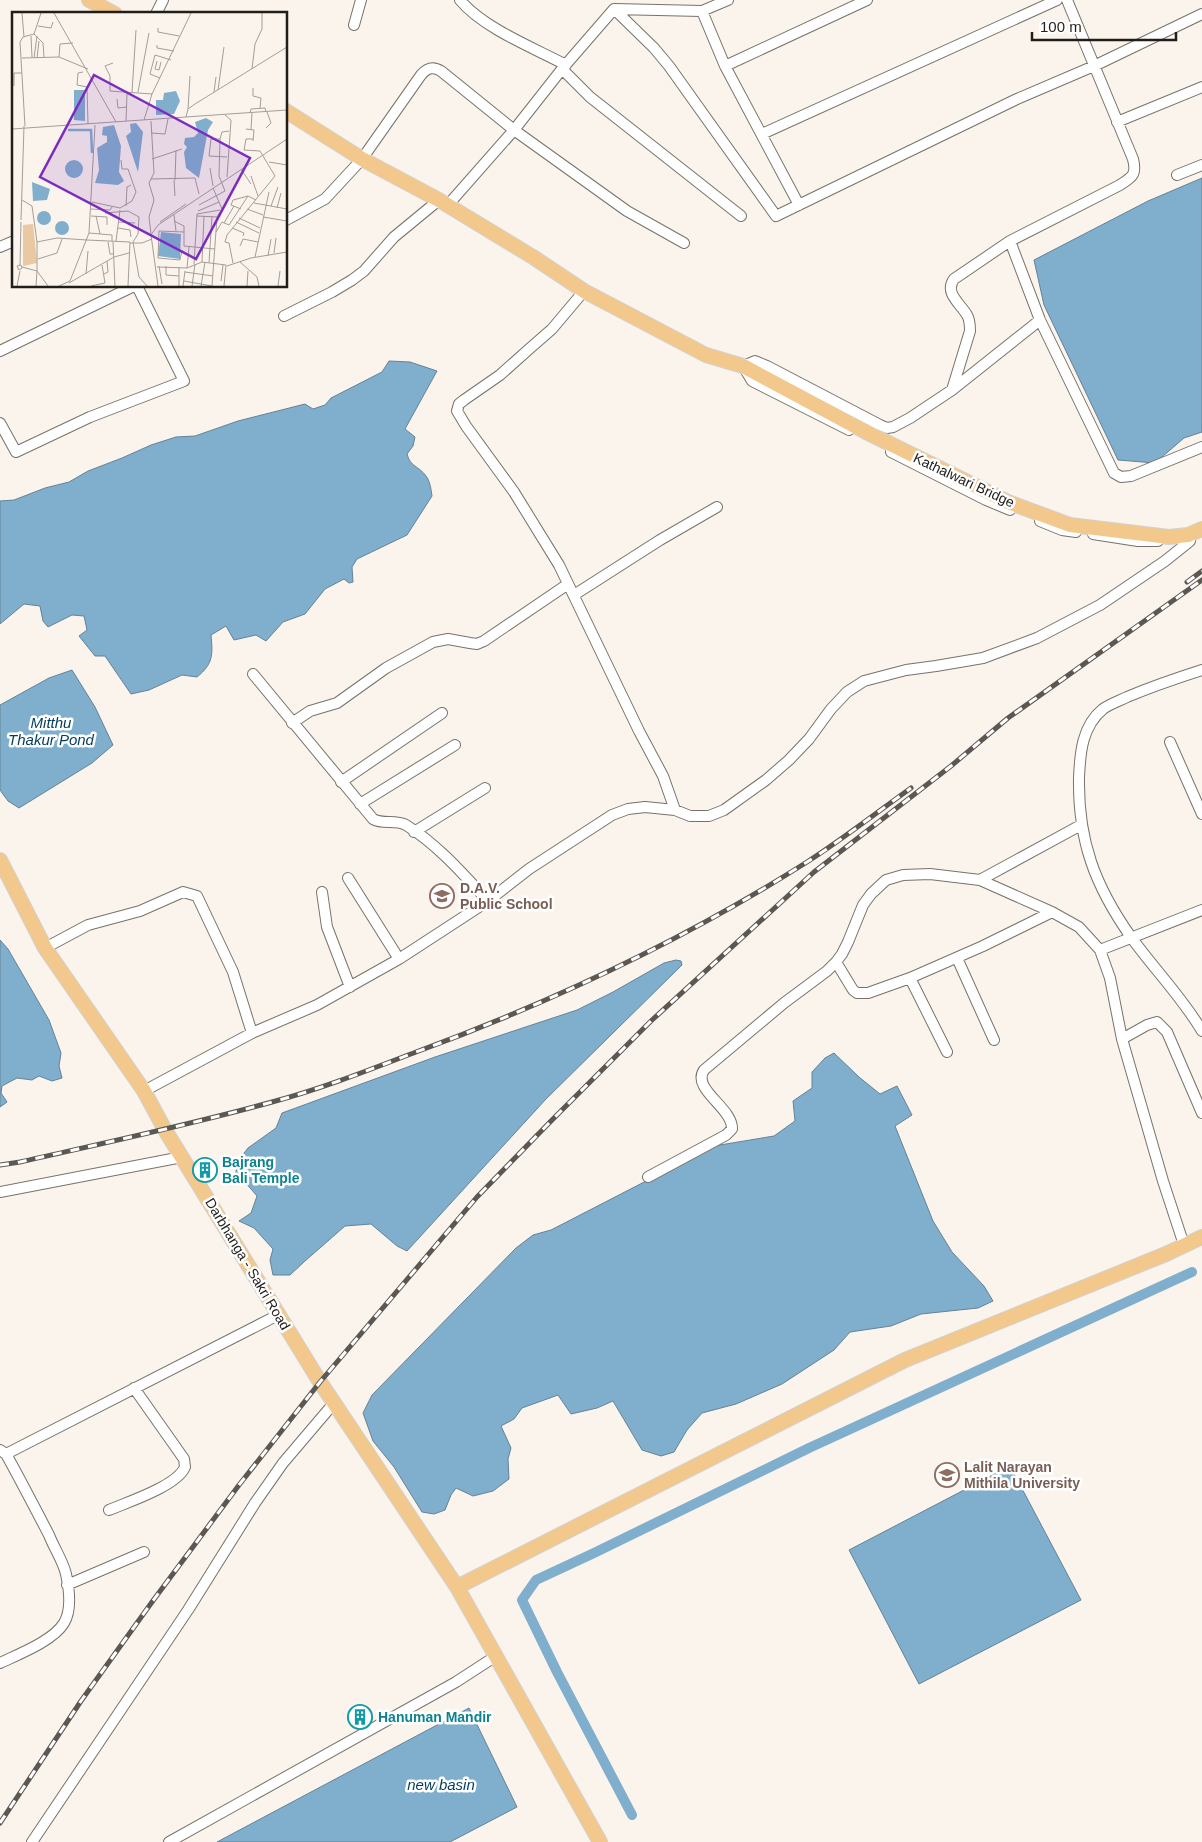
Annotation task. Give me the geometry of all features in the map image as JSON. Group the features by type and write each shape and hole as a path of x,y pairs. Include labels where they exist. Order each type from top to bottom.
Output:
{"main road":[{"path":"89,0 111,12"},
{"name":"Kathalwari Bridge","path":"288,115 362,159 443,203 533,257 584,292 706,355 743,366 866,432 1008,502 1070,525 1169,537 1188,535 1202,528"},
{"name":"Darbhanga - Sakri Road","path":"0,860 45,948 144,1091 182,1157 334,1404 457,1587 600,1842"},
{"path":"457,1587 905,1360 1202,1237"}],"street":[{"path":"157,12 162,0"},
{"path":"354,25 362,0"},
{"path":"460,0 482,21 564,67 590,97 741,216"},
{"path":"614,9 702,11 728,0"},
{"path":"725,66 866,0"},
{"path":"762,134 1057,0"},
{"path":"952,390 970,331 970,323 967,315 952,294 951,283 962,272 1010,241 1120,185 1135,172 1133,159 1067,0"},
{"path":"284,316 352,280 364,271 394,237 443,203 514,130 564,67 614,9"},
{"path":"614,9 654,48 669,66 776,216 1017,99 1094,66 1202,14"},
{"path":"702,11 725,66 799,205"},
{"path":"288,219 325,199 362,159 421,75 428,69 433,68 440,71 514,130 627,211 684,243"},
{"path":"1117,122 1202,87"},
{"path":"1177,175 1202,165"},
{"path":"1010,241 1040,320 1110,468 1116,475 1126,477 1141,473 1202,447"},
{"path":"0,247 12,242"},
{"path":"0,351 131,288"},
{"path":"0,423 16,452 90,417 184,381 136,288"},
{"path":"584,292 552,329 500,375 459,404 457,411 514,492 552,552 639,731 663,776 675,810"},
{"path":"144,1091 252,1033 318,1005 399,959 488,901 529,869 612,815 628,809 645,807 675,810 690,816 709,816 731,805 766,780 789,760 809,739 836,703 847,692 864,681 906,670 983,658 1037,638 1100,605 1164,562 1190,541 1138,541 1062,530 986,500 752,381 743,366 755,361 767,366 887,428 899,425 952,390 1040,320"},
{"path":"574,595 660,540 718,507"},
{"path":"292,723 310,711 337,703 386,668 433,642 448,639 477,644 484,641 568,584"},
{"path":"1202,670 1140,692 1104,708 1086,731 1080,756 1079,801 1081,825 1090,861 1106,897 1132,937 1180,996 1202,1031"},
{"path":"253,674 341,782 377,822 398,822 414,832 454,864 488,901"},
{"path":"341,782 442,713"},
{"path":"1170,742 1202,814"},
{"path":"360,804 455,745"},
{"path":"414,832 485,788"},
{"path":"980,880 1081,825"},
{"path":"648,1177 730,1132 733,1126 732,1123 701,1082 701,1075 704,1070 836,962 848,942 863,905 879,885 886,880 903,876 930,874 980,880 1079,926 1100,950 1110,978 1122,1039 1184,1246"},
{"path":"348,878 399,959"},
{"path":"45,948 88,925 140,911 182,892 197,896 233,972 252,1033"},
{"path":"322,892 327,927 350,987"},
{"path":"1100,950 1202,910"},
{"path":"836,962 857,993 868,993 957,958 1052,912"},
{"path":"957,958 994,1040"},
{"path":"910,978 947,1052"},
{"path":"1122,1039 1147,1025 1157,1022 1161,1025 1166,1032 1202,1113"},
{"path":"0,1192 182,1157"},
{"path":"0,1663 50,1636 61,1627 68,1615 66,1574 29,1495 3,1452 278,1315"},
{"path":"109,1510 163,1486 180,1475 185,1467 184,1459 134,1388"},
{"path":"32,1842 183,1619 255,1503 283,1463 334,1404"},
{"path":"67,1585 144,1552"},
{"path":"169,1842 456,1682 496,1656"}],"water":[{"path":"1202,178 1202,432 1184,438 1155,463 1118,460 1044,305 1034,260 1148,201"},
{"path":"389,361 410,362 437,371 405,429 415,437 413,446 407,454 409,459 427,478 432,496 407,535 357,559 352,567 353,582 349,583 344,579 325,589 305,614 283,622 266,641 256,635 234,640 226,626 211,635 211,659 206,668 197,677 182,675 149,690 131,694 105,656 95,656 79,636 87,630 84,616 72,615 48,627 43,621 40,606 24,604 0,624 0,501 14,500 45,488 69,482 88,471 151,445 176,437 195,436 238,421 305,404 313,409 325,405 331,398 382,372"},
{"name":"Mitthu Thakur Pond","path":"72,670 95,707 113,745 92,763 19,808 8,801 0,790 0,705 49,678"},
{"path":"0,940 8,949 49,1020 61,1053 59,1066 62,1078 52,1081 39,1076 32,1080 17,1078 2,1086 1,1093 7,1102 0,1107"},
{"path":"676,960 681,961 682,965 546,1099 407,1251 397,1246 371,1224 345,1226 290,1275 273,1275 270,1260 273,1249 254,1228 239,1221 251,1213 257,1196 245,1182 235,1177 238,1161 248,1148 276,1128 282,1113 435,1057 577,1010 664,963"},
{"path":"834,1053 880,1094 897,1086 912,1115 895,1126 933,1221 952,1252 984,1286 993,1301 978,1308 921,1314 891,1326 850,1332 834,1350 782,1384 736,1404 702,1413 687,1430 674,1452 661,1456 642,1450 613,1401 597,1408 571,1414 558,1395 522,1408 514,1419 501,1426 511,1448 508,1459 509,1479 493,1491 473,1496 456,1488 445,1510 434,1514 422,1512 394,1467 373,1441 363,1413 372,1395 516,1248 533,1235 551,1230 714,1146 774,1136 795,1121 793,1101 812,1088 812,1072 825,1058"},
{"path":"1010,1466 1081,1600 919,1684 849,1550"},
{"name":"new basin","path":"469,1708 517,1807 450,1842 217,1842"}],"waterway":[{"path":"632,1815 557,1672 522,1600 536,1580 809,1448 1192,1272"}],"railway":[{"path":"1187,582 1202,571"},
{"path":"0,1823 81,1701 239,1485 320,1382 477,1197 651,1021 814,872 951,766 1008,718 1202,580"},
{"path":"0,1165 146,1134 290,1097 467,1033 616,968 713,918 807,862 911,788"}],"place":[{"name":"D.A.V. Public School","path":"442,896"},
{"name":"Bajrang Bali Temple","path":"205,1170"},
{"name":"Lalit Narayan Mithila University","path":"947,1475"},
{"name":"Hanuman Mandir","path":"360,1717"}]}
